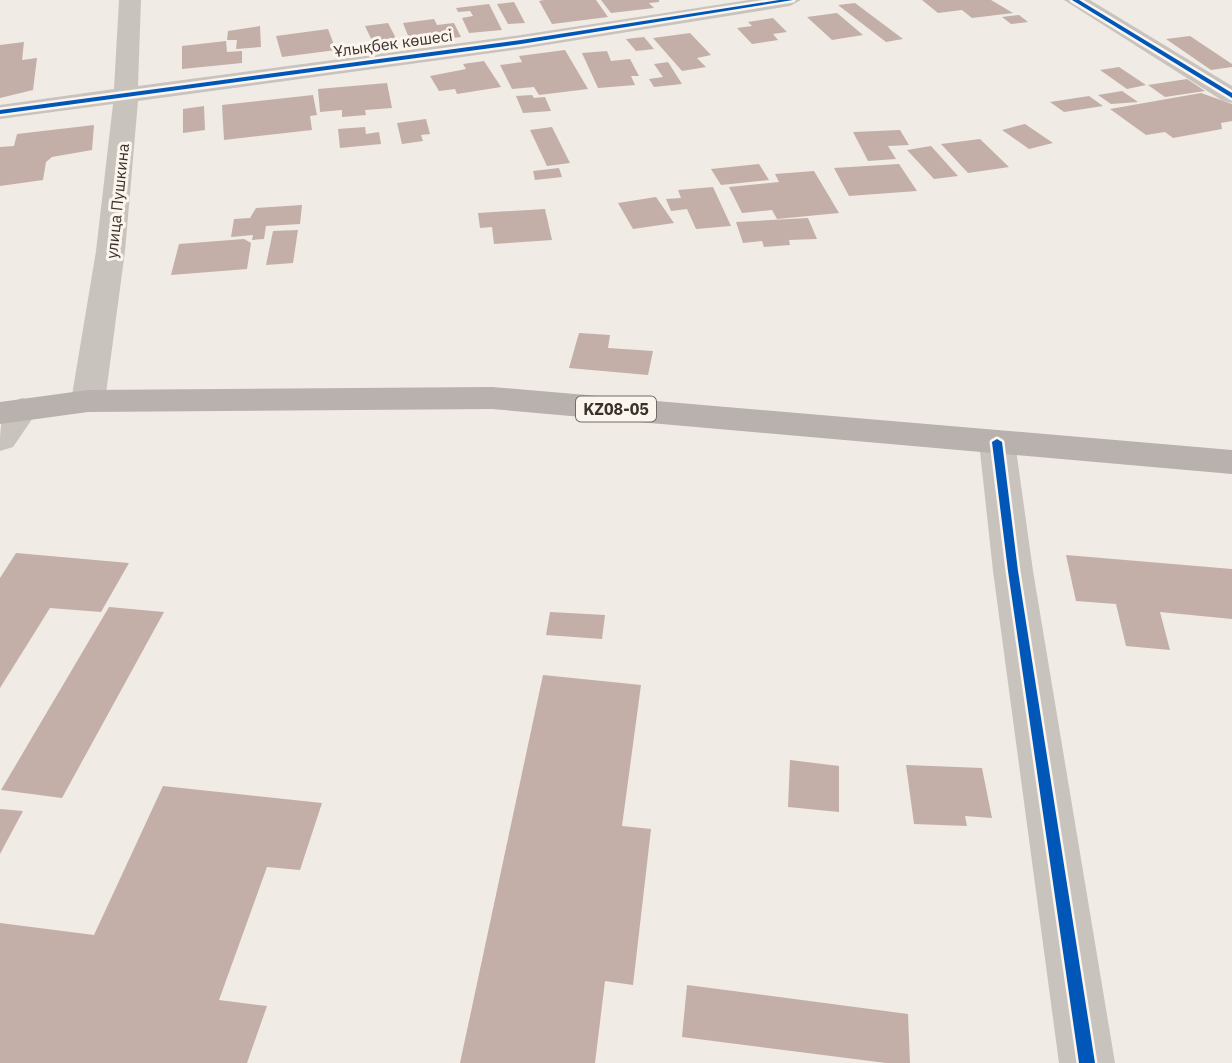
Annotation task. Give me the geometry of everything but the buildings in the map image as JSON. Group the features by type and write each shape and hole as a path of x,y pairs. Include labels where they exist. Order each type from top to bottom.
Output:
{"main road":[{"name":"KZ08-05","path":"11,411 88,401 492,398 1232,462"}],"street":[{"name":"улица Пушкина","path":"88,401 110,273 128,95 130,0"},
{"name":"Ұлықбек көшесі","path":"0,112 521,42 790,0"},
{"path":"1075,0 1232,96"},
{"path":"0,439 11,411"},
{"path":"997,442 1013,571 1087,1063"}],"cycle path":[{"path":"0,112 521,42 790,0"},
{"path":"1075,0 1232,96"},
{"path":"997,442 1013,571 1087,1063"}]}
